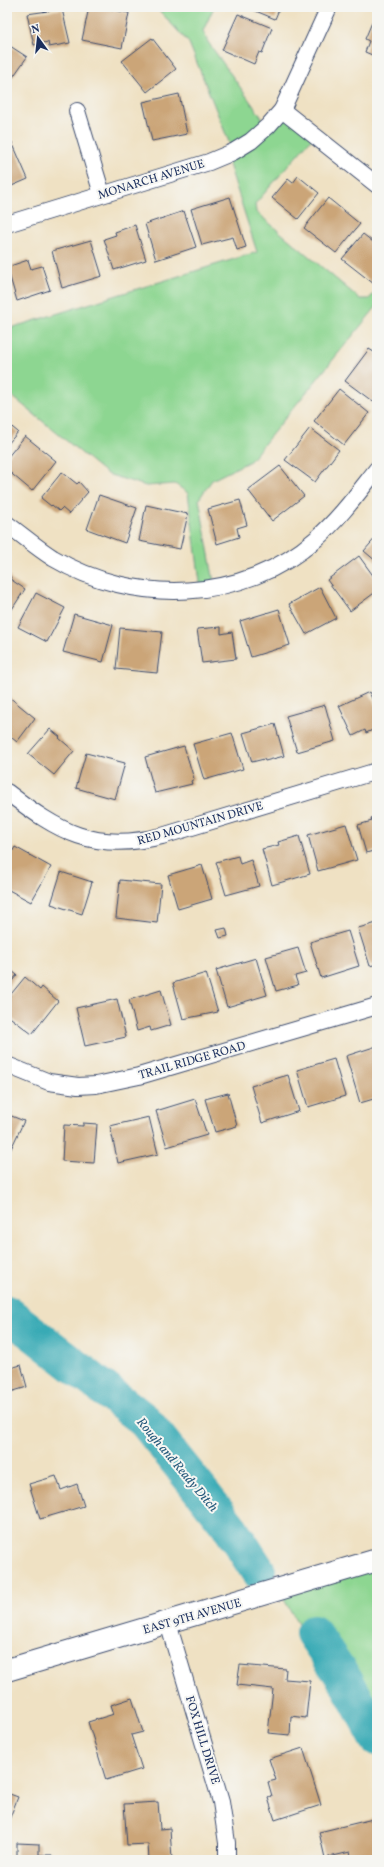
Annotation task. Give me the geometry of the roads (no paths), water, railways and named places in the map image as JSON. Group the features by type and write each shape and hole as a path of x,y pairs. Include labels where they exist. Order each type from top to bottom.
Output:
{"main road":[{"name":"EAST 9TH AVENUE","path":"7,1670 377,1560"}],"street":[{"name":"MONARCH AVENUE","path":"7,224 209,162 230,154 255,138 282,110 329,7"},
{"path":"282,110 377,186"},
{"path":"77,111 102,194"},
{"path":"7,524 52,558 108,583 162,591 208,589 237,582 263,573 304,548 334,522 377,469"},
{"name":"RED MOUNTAIN DRIVE","path":"7,792 42,817 66,831 94,840 132,842 162,836 377,771"},
{"name":"TRAIL RIDGE ROAD","path":"7,1065 49,1082 78,1086 96,1085 139,1076 377,1006"},
{"name":"FOX HILL DRIVE","path":"168,1623 221,1802 227,1843 227,1860"}],"waterway":[{"name":"Rough and Ready Ditch","path":"7,1313 145,1421 231,1529 258,1571"},
{"name":"Rough and Ready Ditch","path":"313,1633 346,1681 377,1738"}]}
